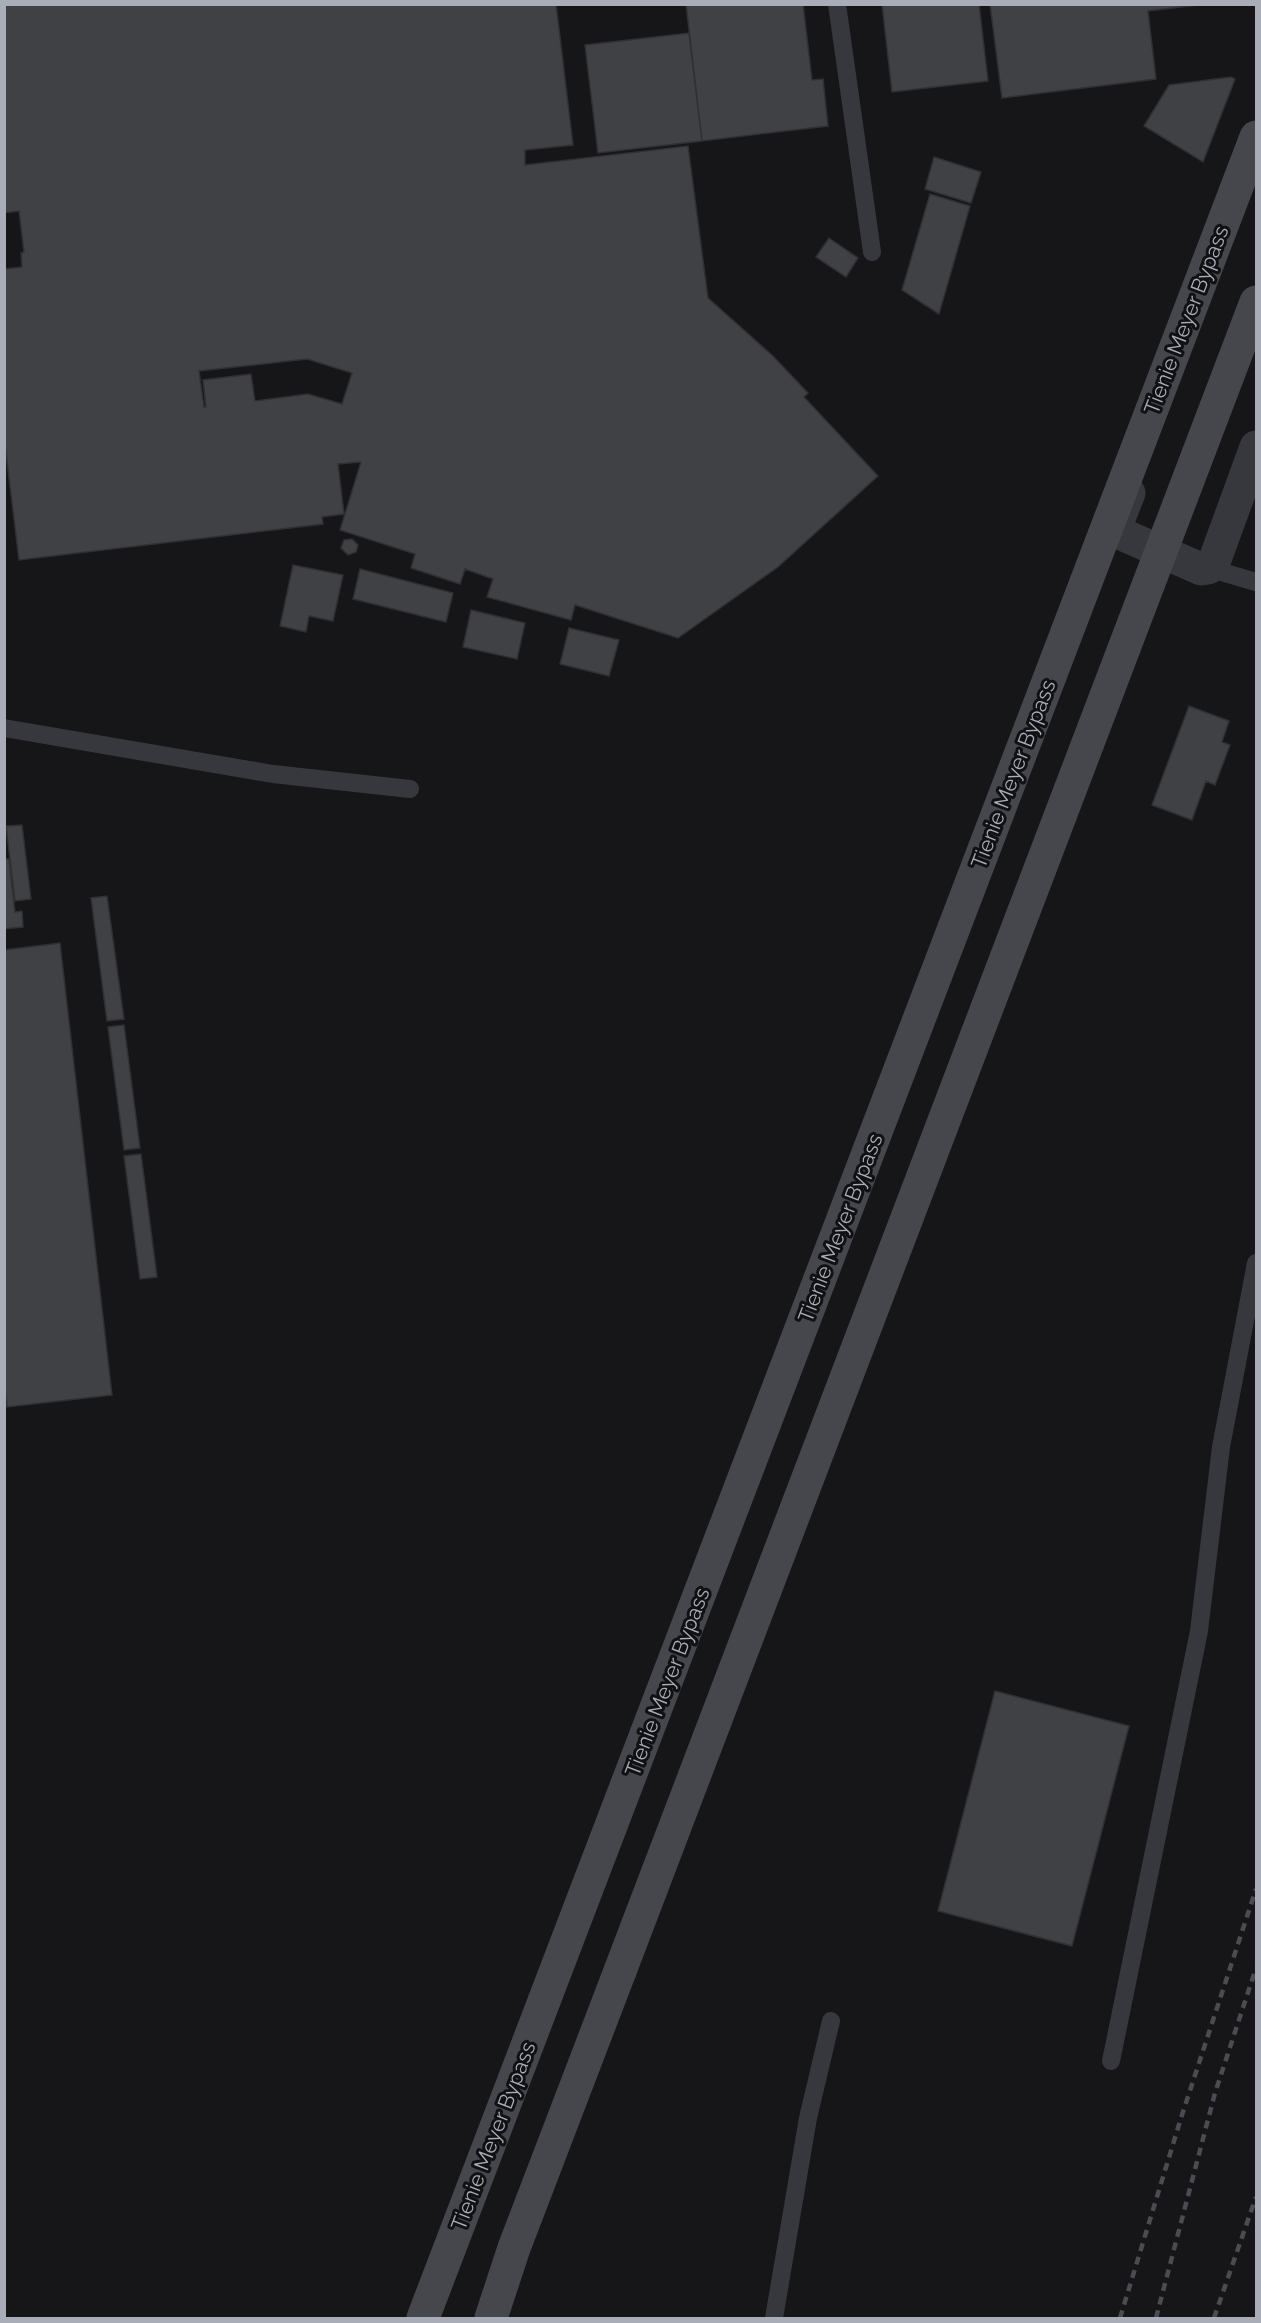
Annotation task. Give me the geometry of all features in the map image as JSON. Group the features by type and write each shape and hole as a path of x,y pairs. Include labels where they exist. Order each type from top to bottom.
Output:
{"main road":[{"name":"Tienie Meyer Bypass","path":"423,2319 1257,137"},
{"path":"490,2319 514,2248 1257,302"}],"street":[{"path":"1257,156 1117,526 1123,535 1201,569 1208,568 1214,562 1257,447"}],"lane":[{"path":"837,4 872,252"},
{"path":"1208,568 1257,582"},
{"path":"4,728 273,774 410,789"},
{"path":"1111,2061 1199,1631 1221,1447 1257,1263"},
{"path":"774,2319 808,2118 831,2021"}],"building":[{"path":"4,4 556,4 573,145 525,150 525,165 688,146 708,298 773,356 808,393 804,397 878,476 778,567 678,638 575,605 571,620 487,597 493,579 465,569 460,584 411,568 415,554 340,530 361,462 338,464 344,514 322,517 323,524 19,560 4,437 4,269 22,267 21,253 24,252 19,211 4,213","holes":["307,359 352,373 342,404 308,394 255,401 251,374 203,380 206,407 204,407 199,371"]},
{"path":"686,4 803,4 812,80 823,79 828,126 702,141"},
{"path":"882,4 979,4 988,81 892,92"},
{"path":"990,4 1206,4 1148,11 1156,79 1002,98"},
{"path":"689,33 702,141 598,153 585,45"},
{"path":"1231,77 1235,79 1203,162 1144,126 1169,85"},
{"path":"934,157 981,172 971,203 925,189"},
{"path":"930,194 970,206 939,314 902,290"},
{"path":"829,238 858,258 846,277 816,257"},
{"path":"352,539 358,545 356,552 348,555 341,548 344,540"},
{"path":"293,565 343,575 333,621 309,616 306,632 280,626"},
{"path":"360,569 453,593 446,622 353,599"},
{"path":"471,610 525,623 517,659 463,647"},
{"path":"569,628 619,640 609,676 560,664"},
{"path":"1189,706 1229,721 1222,742 1230,745 1215,785 1206,781 1192,820 1152,805"},
{"path":"22,825 31,899 15,901 6,826"},
{"path":"4,859 9,859 15,912 22,911 23,927 4,929"},
{"path":"107,896 124,1019 107,1021 91,898"},
{"path":"60,943 112,1395 7,1407 4,1382 4,950"},
{"path":"124,1025 140,1148 124,1150 108,1027"},
{"path":"141,1154 157,1277 140,1279 124,1156"},
{"path":"995,1691 1129,1726 1072,1946 938,1911"}],"railway":[{"path":"1120,2318 1181,2118 1256,1889"},
{"path":"1156,2318 1215,2093 1256,1968"},
{"path":"1214,2318 1256,2197"}]}
